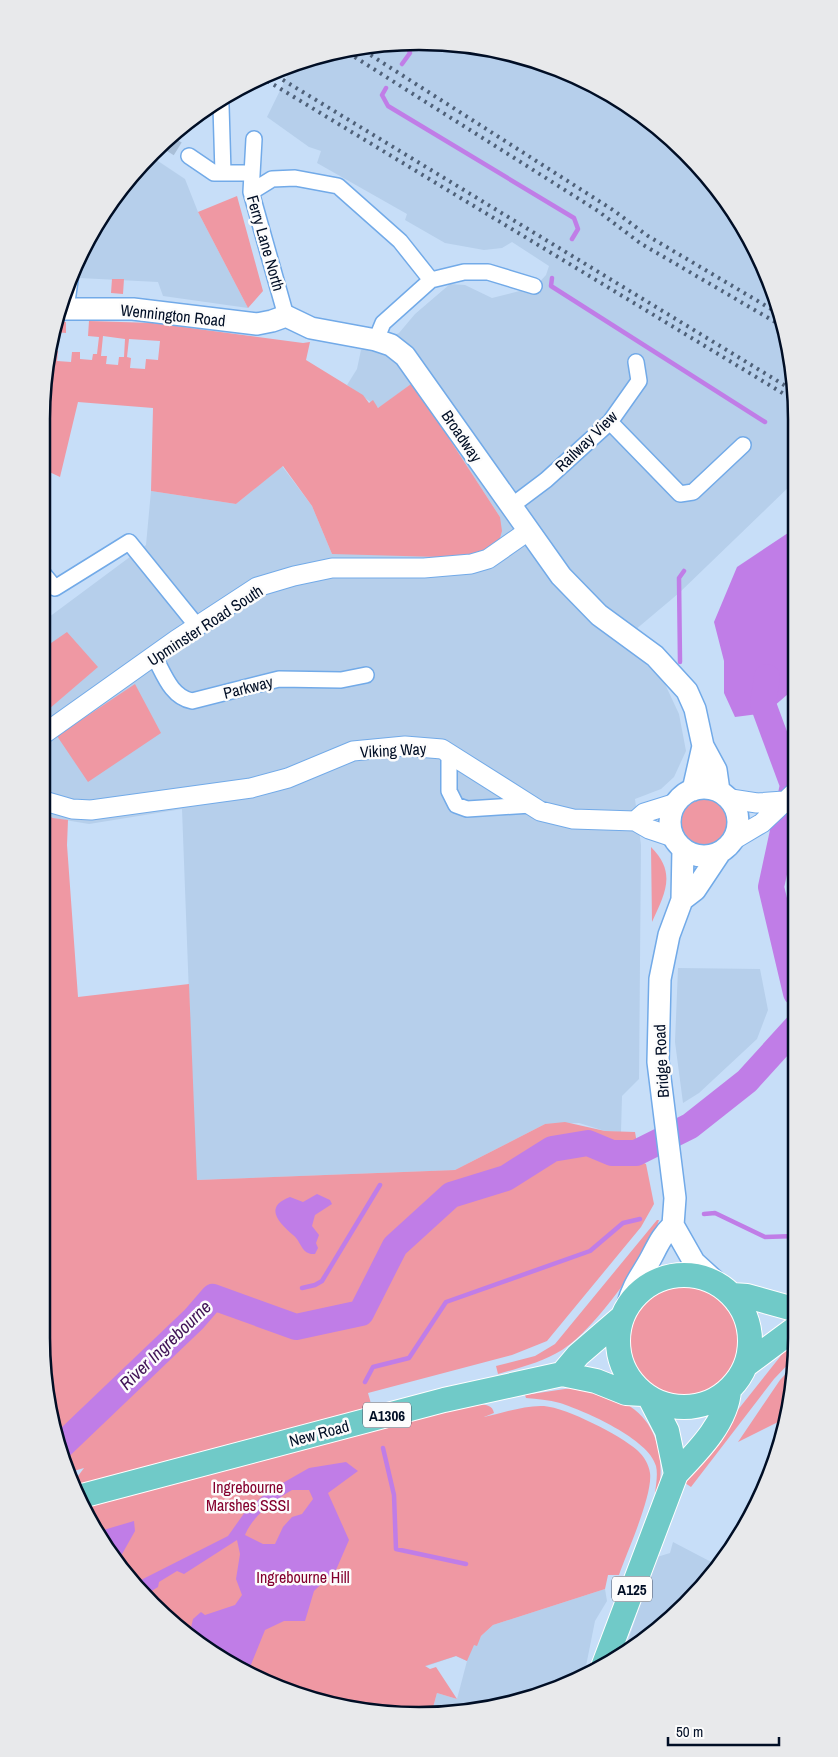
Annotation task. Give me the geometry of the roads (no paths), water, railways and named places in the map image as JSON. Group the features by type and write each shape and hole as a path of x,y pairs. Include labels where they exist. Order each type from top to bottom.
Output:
{"main road":[{"name":"Wennington Road","path":"67,309 134,309 257,324 286,316"},
{"name":"Broadway","path":"286,316 311,328 376,340 391,345 405,356 432,391 510,508 561,576 599,615 655,656 687,691 696,709 703,746"},
{"path":"693,790 703,746"},
{"path":"678,843 700,857 727,846 739,819 725,795 716,770 703,746"},
{"path":"676,803 683,795 693,790 706,788 725,795"},
{"name":"Bridge Road","path":"673,1225 675,1198 658,1062 660,979 669,935 682,900 678,843 670,820 676,803"},
{"name":"Bridge Road","path":"682,900 694,890 727,846"},
{"path":"646,1396 670,1406 691,1407 711,1402 729,1390 746,1364 750,1346 749,1328 743,1310 724,1289 694,1262 673,1225 660,1238 652,1257 632,1287 617,1343 621,1362 629,1380 646,1396 667,1431 676,1474"},
{"path":"562,1374 578,1355 625,1311 642,1290 659,1279 678,1275 698,1276 724,1289 788,1307"},
{"path":"746,1364 788,1334"},
{"name":"New Road","path":"85,1495 444,1400 562,1374 596,1381 626,1393 646,1396"},
{"name":"A125","path":"607,1656 676,1474 722,1417 728,1403 729,1390"}],"street":[{"path":"221,108 223,173"},
{"name":"Ferry Lane North","path":"254,139 251,192 286,316"},
{"path":"189,156 214,173 251,173"},
{"path":"251,192 272,179 295,178 338,186 400,241 430,280"},
{"path":"376,340 383,324 430,280 464,272 488,272 534,286"},
{"name":"Railway View","path":"510,508 546,480 610,422 639,381 636,362"},
{"path":"610,422 680,494 693,492 743,445"},
{"name":"Upminster Road South","path":"50,730 197,626 258,587 294,576 332,568 424,568 471,564 488,559 528,531"},
{"path":"50,582 55,588 129,542 197,626"},
{"name":"Parkway","path":"154,656 175,693 182,699 192,701 279,679 341,680 366,675"},
{"name":"Viking Way","path":"50,803 72,809 91,810 228,791 288,778 330,760 370,748 429,747 442,749 513,792 540,811 573,819 635,820"},
{"path":"449,754 449,791 456,805 467,809 531,806"},
{"path":"725,795 757,803 788,796"},
{"path":"727,846 762,823 788,798"},
{"path":"676,803 644,814 635,820 678,843"}],"waterway":[{"path":"402,64 410,53 409,50"},
{"path":"386,88 382,95 388,106 574,218 578,229 572,239"},
{"path":"552,278 551,286 765,422"},
{"path":"680,662 679,578 684,571"},
{"name":"River Ingrebourne","path":"767,677 763,704 788,772"},
{"name":"River Ingrebourne","path":"788,808 771,887 788,959"},
{"name":"River Ingrebourne","path":"65,1442 194,1319 213,1297 296,1327 361,1313 395,1246 451,1195 506,1178 552,1149 588,1143 612,1153 636,1153 690,1126 747,1081 788,1036"},
{"path":"302,1288 322,1281 380,1185"},
{"path":"704,1214 715,1213 765,1237 788,1236"},
{"path":"365,1382 373,1367 409,1358 446,1302 590,1251 623,1223 640,1219"},
{"path":"383,1448 394,1495 396,1549 466,1564"}],"tunnel":[{"path":"172,145 189,156"}],"railway":[{"path":"368,53 613,210 648,236 771,309"},
{"path":"353,56 598,211 640,243 775,322"},
{"path":"279,78 786,386"},
{"path":"269,82 787,396"}],"park label":[{"name":"Ingrebourne Marshes SSSI","path":"248,1496"},
{"name":"Ingrebourne Hill","path":"303,1577"}]}
